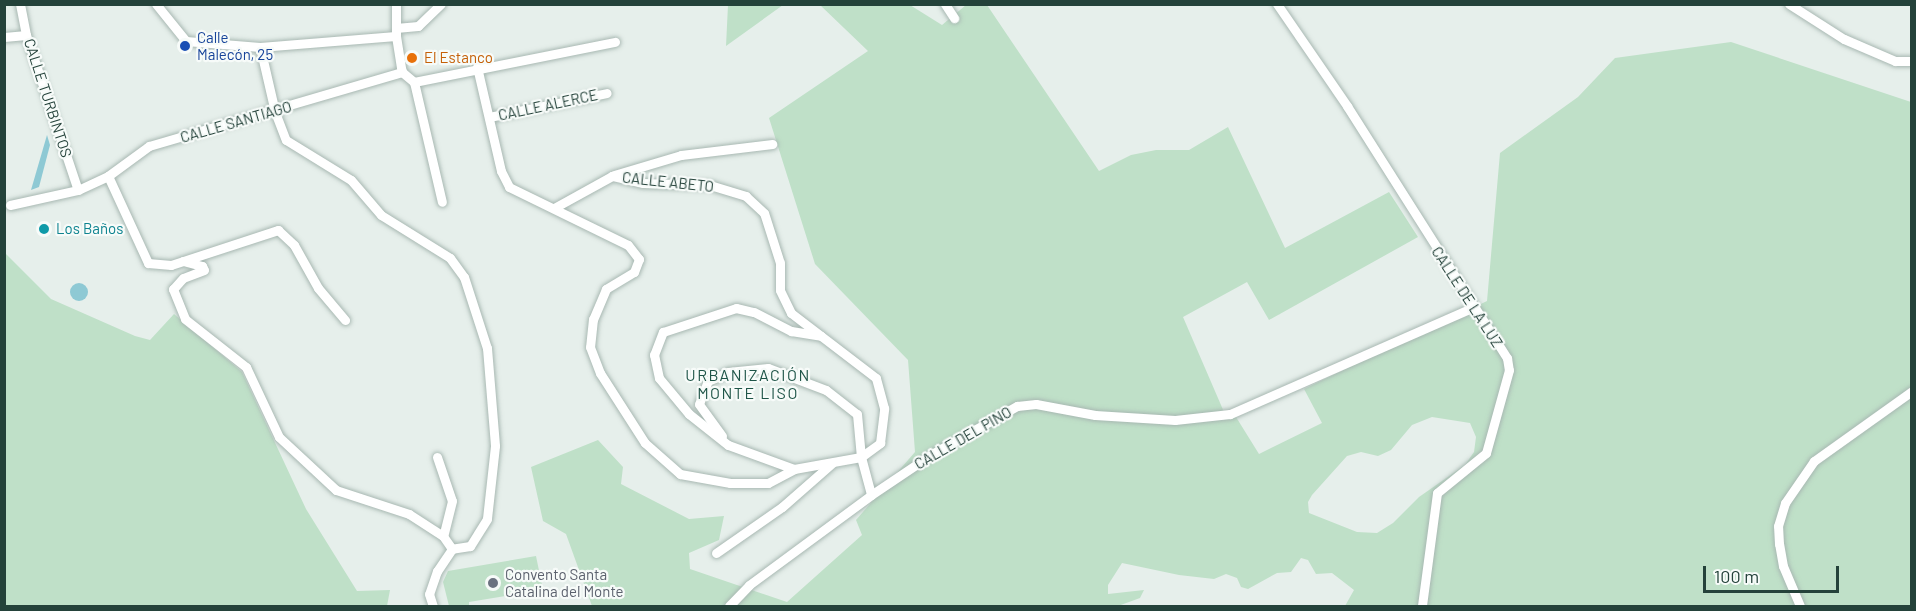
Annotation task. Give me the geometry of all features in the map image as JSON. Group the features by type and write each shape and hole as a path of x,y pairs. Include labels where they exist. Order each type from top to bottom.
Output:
{"street":[{"name":"CALLE TURBINTOS","path":"20,4 26,35 78,190"},
{"path":"156,4 186,41 260,47 396,32 418,26 441,4"},
{"path":"396,4 396,32 402,72 414,82 442,202"},
{"path":"945,4 954,18"},
{"name":"CALLE DE LA LUZ","path":"1277,4 1347,106 1472,308 1507,357 1509,370 1486,453 1437,493 1422,606"},
{"path":"1789,4 1844,39 1895,61 1911,61"},
{"path":"4,37 26,35"},
{"path":"414,82 477,67 615,42"},
{"path":"260,47 275,112 286,140 351,180 381,215 450,258 464,277 487,348 495,446 487,519 470,546 452,549 437,571 429,594 433,606"},
{"path":"477,67 501,171 509,187 628,245 639,259 634,272 606,289 593,319 591,347 600,373 645,443 680,474 730,483 768,483 794,469 861,458"},
{"name":"CALLE SANTIAGO","path":"10,205 78,190 108,176 149,146 275,112 402,72"},
{"name":"CALLE ALERCE","path":"489,117 607,93"},
{"path":"612,176 681,155 772,144"},
{"path":"108,176 148,263 183,261 278,231 294,245 318,288 345,320"},
{"name":"CALLE ABETO","path":"555,208 612,176 643,183 711,185 746,196 764,213 780,263 780,290 791,313 876,378 884,408 880,443 861,458"},
{"path":"183,261 202,266 204,270 183,278 173,289 185,320 246,367 279,437 336,489 409,514 443,536 452,549"},
{"path":"794,469 728,445 689,414 659,378 654,355 663,332 736,308 754,312 791,331 823,336"},
{"name":"CALLE DEL PINO","path":"729,606 749,585 871,495 932,454 1017,406 1036,404 1095,415 1175,420 1230,414 1472,308"},
{"path":"728,445 699,404 708,381 728,372 768,368 826,390 857,414 861,458 871,495"},
{"path":"1800,606 1783,566 1779,544 1778,526 1785,503 1814,461 1911,390"},
{"path":"437,458 452,501 443,536"},
{"path":"716,553 782,507 832,462"}],"green space":[{"path":"728,4 783,5 726,46"},
{"path":"820,5 910,5 942,25 966,5 987,5 1099,171 1131,155 1156,150 1189,150 1228,127 1285,248 1389,192 1418,237 1269,320 1247,282 1183,317 1224,412 1236,417 1259,454 1322,423 1304,389 1487,301 1500,153 1578,97 1615,58 1731,42 1911,102 1911,606 1345,606 1354,590 1332,573 1316,574 1308,560 1301,558 1291,572 1277,573 1248,589 1241,587 1237,578 1226,574 1214,579 1179,575 1122,563 1108,585 1108,594 1144,590 1140,598 1118,606 592,606 566,534 543,521 531,467 598,440 623,467 621,484 689,519 724,516 719,540 689,553 690,569 787,602 862,535 856,520 915,452 908,360 815,264 769,118 868,51","holes":["1432,417 1470,423 1476,437 1474,452 1465,465 1419,497 1393,523 1377,533 1357,532 1309,513 1308,502 1312,495 1347,456 1361,452 1378,456 1391,450 1412,425"]},
{"path":"4,252 51,299 135,336 150,340 174,314 242,372 306,509 357,591 390,590 387,606 5,606"},
{"name":"Convento Santa Catalina del Monte","path":"536,556 543,590 469,602 469,606 449,606 443,582 448,571"}],"water":[{"path":"47,135 50,145 39,187 31,190"},
{"path":"79,283 85,286 88,292 85,298 79,301 73,298 70,292 73,286"}],"place":[{"name":"Calle Malecón, 25","path":"185,46"},
{"name":"El Estanco","path":"412,58"},
{"name":"Los Baños","path":"44,229"},
{"name":"Convento Santa Catalina del Monte","path":"493,583"}],"district":[{"name":"URBANIZACIÓN MONTE LISO","path":"748,384"}]}
